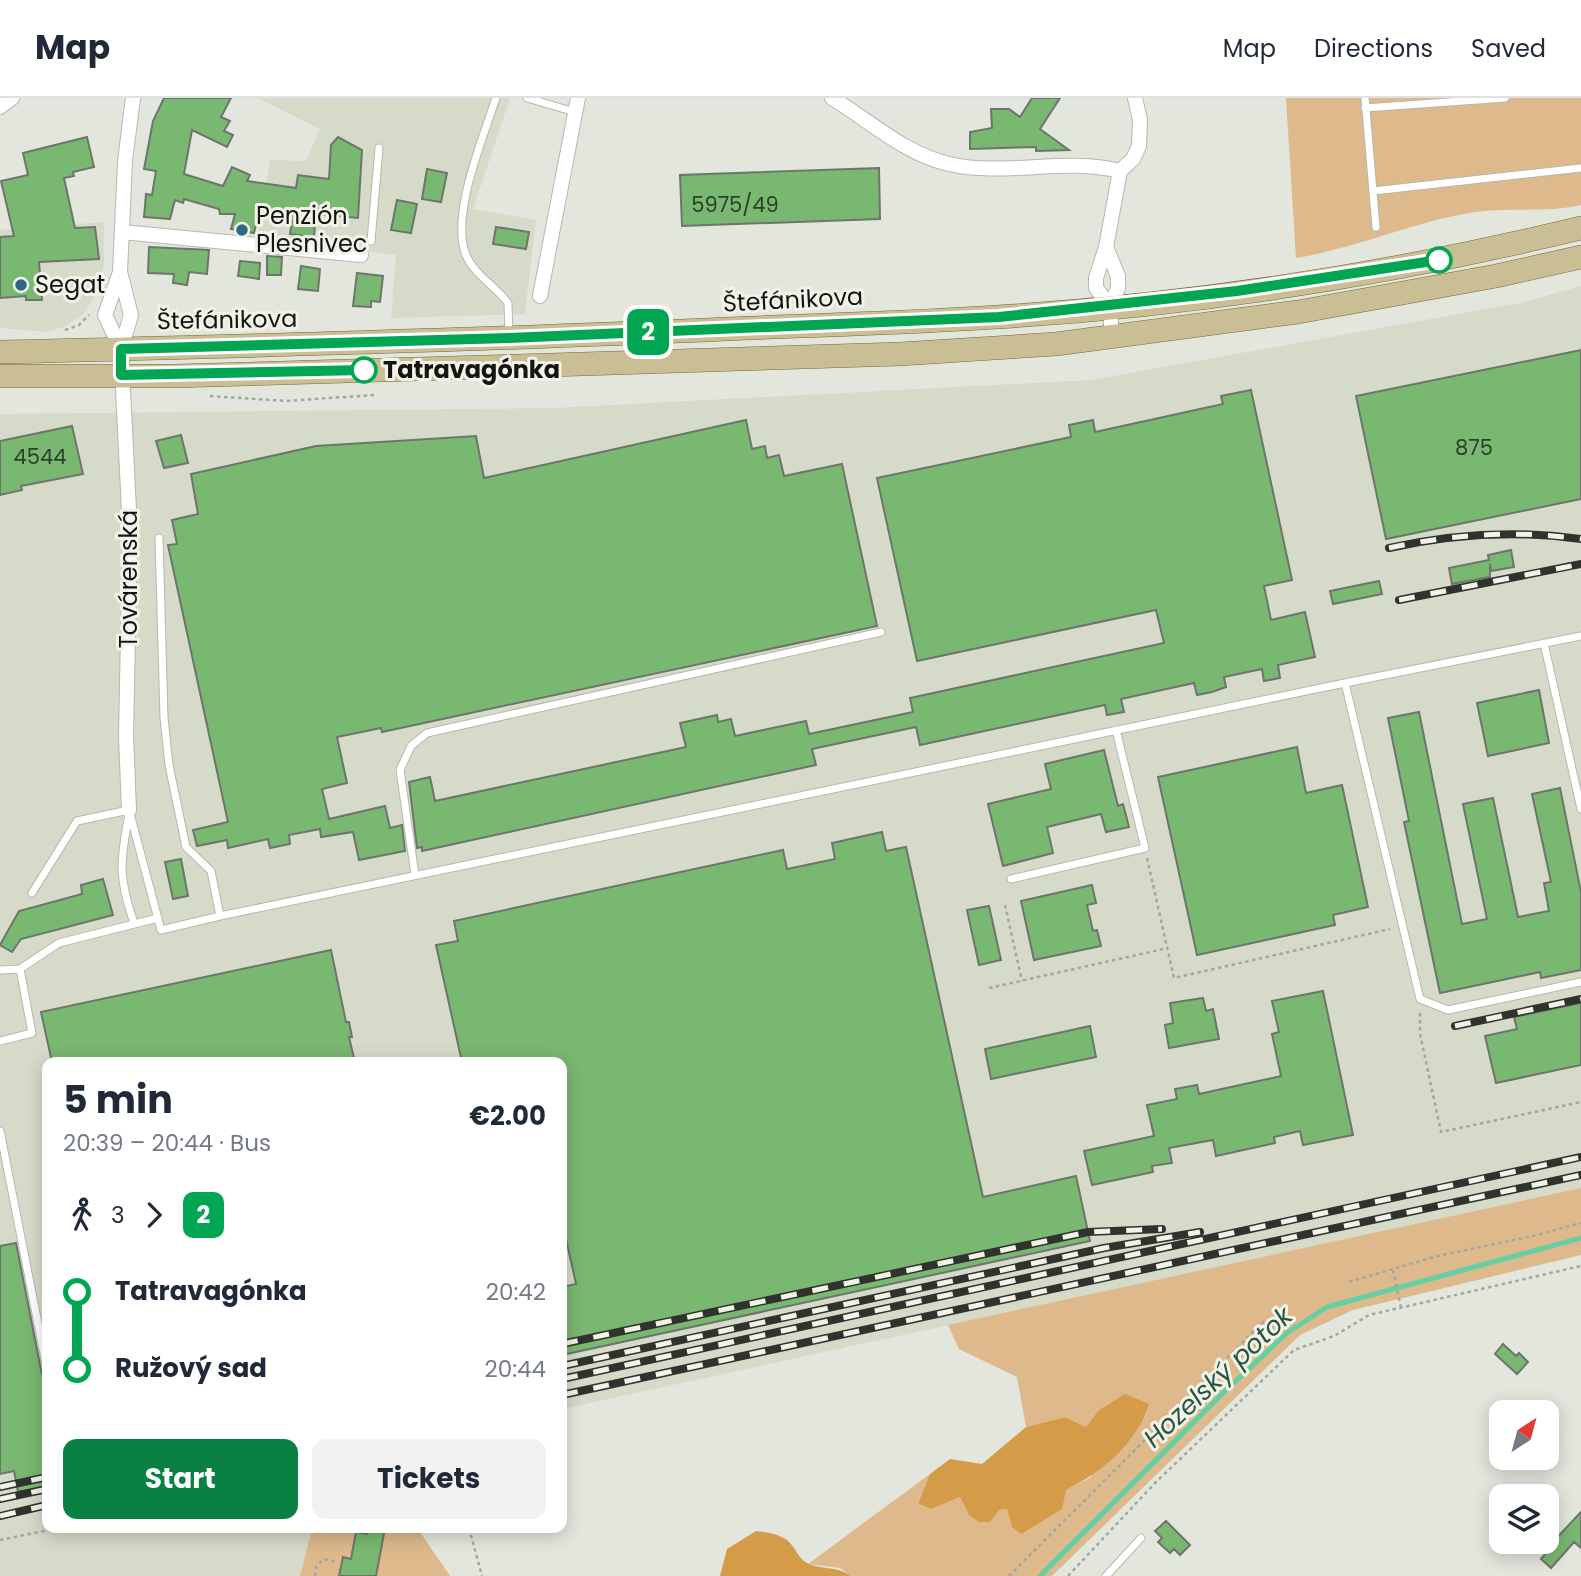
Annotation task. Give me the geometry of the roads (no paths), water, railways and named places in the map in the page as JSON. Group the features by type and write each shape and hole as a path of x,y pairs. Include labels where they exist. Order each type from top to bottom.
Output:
{"main road":[{"name":"Štefánikova","path":"0,352 509,338 999,317 1110,307 1289,284 1440,259 1581,228"},
{"path":"0,376 189,376 900,354 1112,338 1298,312 1482,279 1581,257"}],"street":[{"path":"0,107 12,98"},
{"name":"Továrenská","path":"121,349 105,315 120,272 125,161 133,98"},
{"path":"832,98 907,147 950,164 996,168 1072,164 1120,172"},
{"path":"1110,307 1096,288 1096,278 1106,247 1120,172 1133,159 1139,146 1140,120 1135,98"},
{"path":"540,296 577,105"},
{"path":"122,232 362,254"},
{"path":"1106,247 1118,276 1118,288 1110,307 1112,338"},
{"name":"Továrenská","path":"120,272 131,315 121,349 130,531 126,736 129,810"}],"lane":[{"path":"495,98 464,201 459,230 466,257 508,303 509,338"},
{"path":"527,98 577,105"},
{"path":"1364,98 1377,228"},
{"path":"1365,108 1505,98"},
{"path":"371,241 379,148"},
{"path":"1373,191 1581,168"},
{"path":"159,538 164,718 169,765 186,847 211,871 219,916"},
{"path":"415,875 400,771 411,746 427,733 881,632"},
{"path":"129,810 161,930 415,875 1581,636"},
{"path":"1544,643 1581,809"},
{"path":"1345,683 1420,999 1448,1010 1581,982"},
{"path":"1011,879 1145,848 1116,730"},
{"path":"32,893 77,821 129,810"},
{"path":"129,810 120,860 122,889 134,923"},
{"path":"0,970 20,969 59,943 158,918"},
{"path":"0,1041 32,1033 20,969"},
{"path":"0,1131 42,1344"},
{"path":"1106,1576 1141,1538"}],"waterway":[{"name":"Hozelský potok","path":"1040,1576 1223,1393 1287,1333 1327,1307 1581,1238"}],"railway":[{"path":"1389,548 1436,539 1484,535 1581,539"},
{"path":"1399,600 1581,564"},
{"path":"1455,1026 1581,999"},
{"path":"567,1378 1581,1157"},
{"path":"567,1394 1581,1175"},
{"path":"567,1343 1088,1232 1162,1229"},
{"path":"567,1365 1104,1248 1200,1232"},
{"path":"0,1487 42,1478"},
{"path":"0,1499 42,1490"},
{"path":"0,1516 42,1506"}],"place":[{"name":"Penzión Plesnivec","path":"242,230"},
{"name":"Segat","path":"21,285"},
{"name":"Tatravagónka","path":"364,370"}]}
